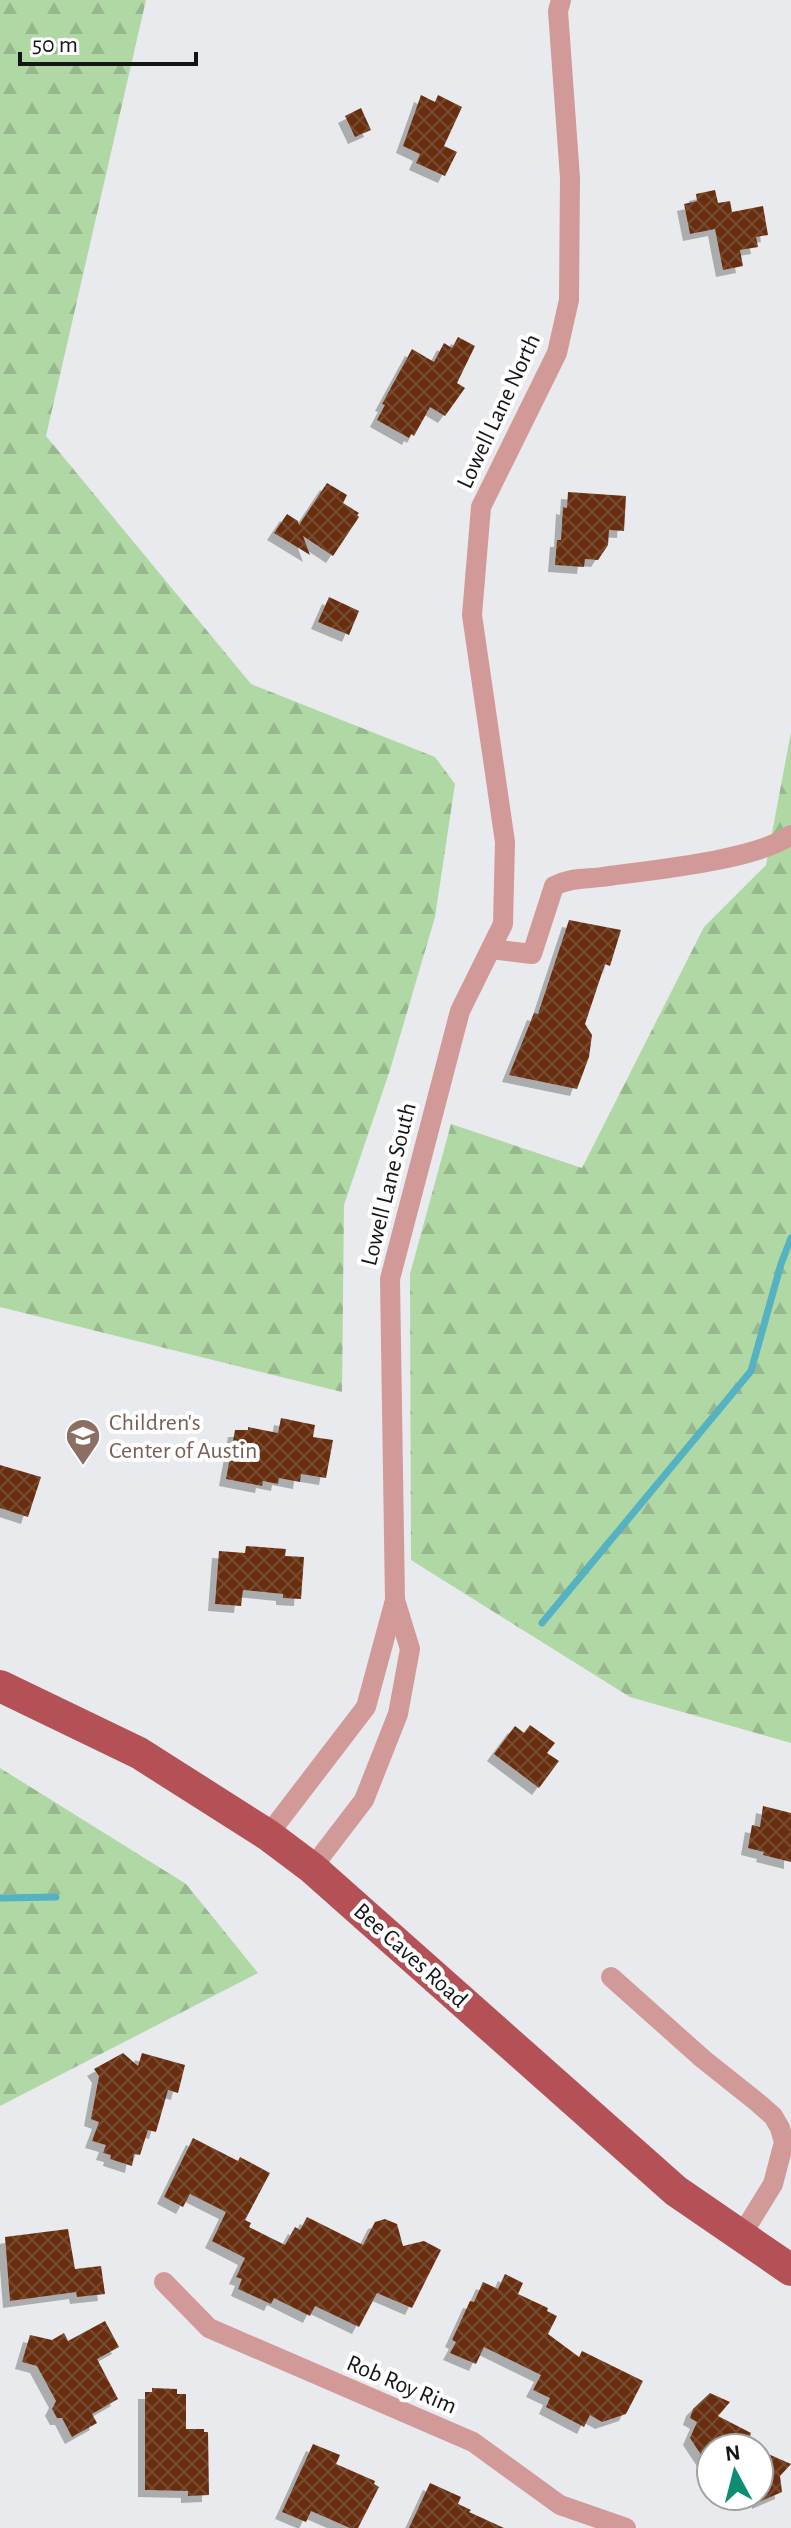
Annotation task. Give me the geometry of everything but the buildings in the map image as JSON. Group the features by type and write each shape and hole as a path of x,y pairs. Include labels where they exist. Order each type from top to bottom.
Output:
{"main road":[{"name":"Bee Caves Road","path":"0,1686 139,1753 268,1835 312,1868 676,2191 791,2270"}],"street":[{"name":"Lowell Lane North","path":"505,842 472,615 481,507 557,353 569,300 570,178 558,11 561,0"},
{"path":"491,949 532,954 554,886 572,878 591,879 690,864 765,848 791,835"},
{"name":"Lowell Lane South","path":"268,1835 366,1707 395,1600 390,1279 460,1011 503,924 505,842"},
{"name":"Lowell Lane South","path":"312,1868 364,1800 398,1714 410,1649 395,1600"},
{"path":"611,1977 773,2116 780,2128 784,2142 773,2184 741,2236"},
{"name":"Rob Roy Rim","path":"164,2282 209,2328 473,2442 560,2505 626,2528"}],"green space":[{"path":"0,0 146,0 46,436 251,684 435,757 455,784 435,917 390,1070 344,1205 342,1392 0,1307"},
{"path":"791,732 791,1743 630,1697 411,1560 410,1274 451,1124 582,1168 704,927 766,865"},
{"path":"0,1768 186,1884 258,1973 0,2106"}],"waterway":[{"path":"542,1623 751,1371 791,1238"},
{"path":"0,1898 56,1897"}],"place":[{"name":"Children's Center of Austin","path":"83,1467"}]}
